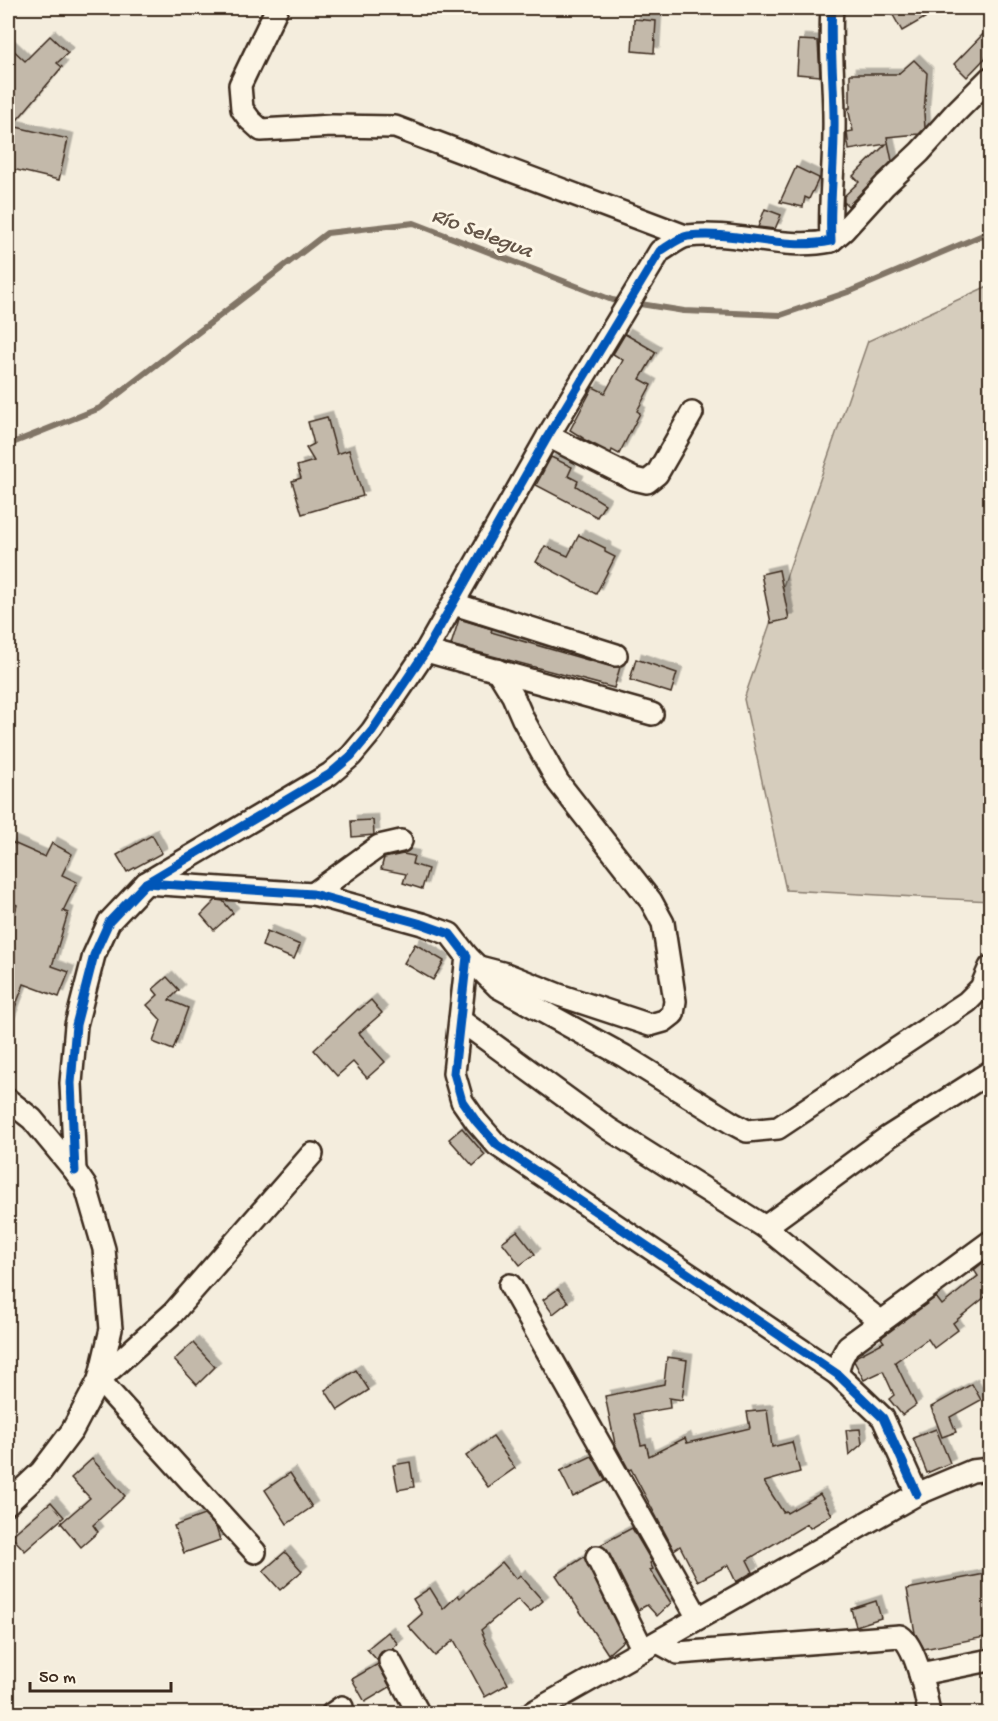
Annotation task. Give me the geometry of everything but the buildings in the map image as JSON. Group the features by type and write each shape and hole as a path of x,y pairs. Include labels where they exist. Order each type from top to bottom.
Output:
{"street":[{"path":"277,8 240,85 242,109 249,120 261,130 332,126 395,127 686,236 714,236 802,245 831,241 990,78"},
{"path":"831,241 829,217 834,130 830,40 832,8"},
{"path":"75,1171 71,1083 76,1025 94,955 109,922 146,883 330,774 351,756 372,731 426,651 548,436 660,251 686,236"},
{"path":"548,436 634,479 647,482 657,474 692,413"},
{"path":"454,604 616,655"},
{"path":"426,651 652,714"},
{"path":"472,961 559,995 650,1026 664,1021 673,1014 675,1001 663,923 651,901 558,782 498,670"},
{"path":"313,894 379,846 400,841"},
{"path":"146,883 313,894 450,934 472,961 498,987 624,1056 747,1131 778,1128 968,1002 981,988 990,967"},
{"path":"472,961 460,1020 454,1073 462,1101 496,1145 837,1374 883,1418 917,1494"},
{"path":"460,1020 609,1129 765,1227 880,1321"},
{"path":"765,1227 888,1137 990,1072"},
{"path":"8,1100 32,1119 86,1187 104,1250 111,1329 99,1380 72,1431 41,1472 8,1503"},
{"path":"99,1380 173,1313 312,1154"},
{"path":"837,1374 848,1346 990,1242"},
{"path":"510,1285 698,1618"},
{"path":"99,1380 255,1552"},
{"path":"530,1713 917,1494 972,1471 990,1469"},
{"path":"597,1557 650,1646 678,1653 900,1636 908,1644 920,1674 928,1713"},
{"path":"920,1674 990,1660"},
{"path":"390,1661 419,1713"}],"shaded area":[{"path":"990,285 990,901 786,890 744,699 868,341"}],"waterway":[{"name":"Río Selegua","path":"8,441 15,442 100,408 327,233 414,223 612,300 624,302"},
{"name":"Río Selegua","path":"634,303 684,311 781,315 851,291 990,232"}],"cycle path":[{"path":"75,1171 71,1083 76,1025 94,955 109,922 146,883 330,774 351,756 372,731 426,651 548,436 660,251 688,236 723,236 795,244 831,241 834,145 832,8"},
{"path":"146,883 313,894 450,934 467,956 454,1073 462,1101 476,1121 497,1145 837,1374 883,1418 917,1494"}]}
